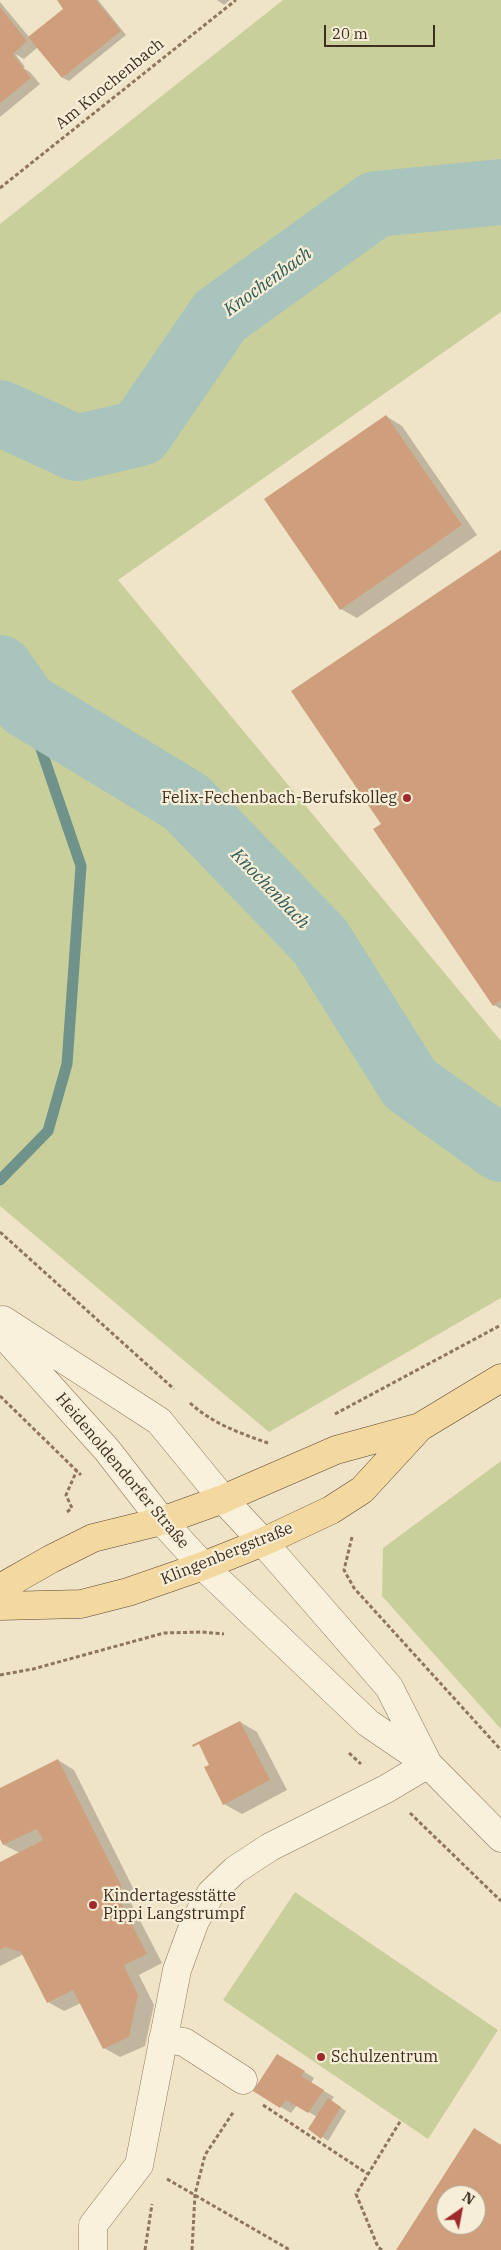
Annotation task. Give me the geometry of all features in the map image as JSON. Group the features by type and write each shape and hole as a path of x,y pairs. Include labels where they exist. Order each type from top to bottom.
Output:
{"main road":[{"name":"Klingenbergstraße","path":"0,1588 50,1559 93,1538 162,1522 223,1499 336,1450 420,1427 501,1378"},
{"name":"Klingenbergstraße","path":"0,1606 81,1604 128,1592 204,1566 263,1542 331,1510 362,1490 420,1427"}],"street":[{"name":"Heidenoldendorfer Straße","path":"0,1318 159,1421 223,1499 263,1542 389,1687 428,1764"},
{"name":"Heidenoldendorfer Straße","path":"0,1331 107,1450 162,1522 204,1566 368,1723 428,1764 501,1838"},
{"path":"93,2250 93,2225 139,2164 177,1970 195,1921 211,1893 234,1870 270,1847 386,1790 428,1764"},
{"path":"163,2040 184,2042 244,2086"}],"path":[{"name":"Am Knochenbach","path":"0,188 236,0"},
{"path":"0,1232 179,1393"},
{"path":"327,1418 501,1325"},
{"path":"0,1396 77,1470 66,1496 72,1508"},
{"path":"186,1400 204,1416 235,1431 275,1446"},
{"path":"352,1534 344,1570 354,1588 501,1750"},
{"path":"0,1675 33,1669 164,1633 202,1632 227,1634"},
{"path":"192,2250 195,2194 205,2155 244,2086 368,2174"},
{"path":"382,2250 378,2247 356,2194 400,2120"},
{"path":"164,2178 290,2250"}],"green space":[{"path":"283,0 501,0 501,312 118,580 501,1041 501,1298 269,1432 0,1206 0,224"},
{"path":"501,1461 501,1729 382,1596 383,1548"},
{"path":"295,1892 498,2030 428,2139 223,2000"}],"building":[{"path":"57,0 96,0 121,31 62,78 28,37 63,9"},
{"path":"0,7 27,41 13,54 31,78 0,103"},
{"path":"386,415 462,525 340,610 264,499"},
{"path":"501,550 501,1000 493,1006 373,829 381,824 291,691"},
{"path":"240,1721 270,1780 223,1805 204,1767 209,1765 199,1744 193,1747 192,1745"},
{"name":"Kindertagesstätte Pippi Langstrumpf","path":"58,1759 122,1887 115,1891 147,1954 124,1965 138,1995 129,2037 103,2049 73,1990 47,2003 21,1952 5,1947 0,1950 0,1862 43,1840 37,1829 3,1845 0,1839 0,1788"},
{"path":"277,2054 305,2071 301,2076 324,2090 308,2113 286,2100 280,2108 253,2091"},
{"path":"328,2098 341,2107 321,2139 308,2129"},
{"path":"474,2128 501,2145 501,2250 396,2250 436,2187 436,2235 486,2235 486,2185 438,2185"}],"waterway":[{"name":"Knochenbach","path":"0,413 76,448 140,433 220,316 376,204 501,192"},
{"name":"Knochenbach","path":"0,668 26,705 186,802 320,941 410,1084 501,1149"},
{"path":"0,1180 48,1131 67,1064 81,866 26,705"}],"place":[{"name":"Felix-Fechenbach-Berufskolleg","path":"407,798"},
{"name":"Kindertagesstätte Pippi Langstrumpf","path":"93,1905"},
{"name":"Schulzentrum","path":"321,2057"}]}
